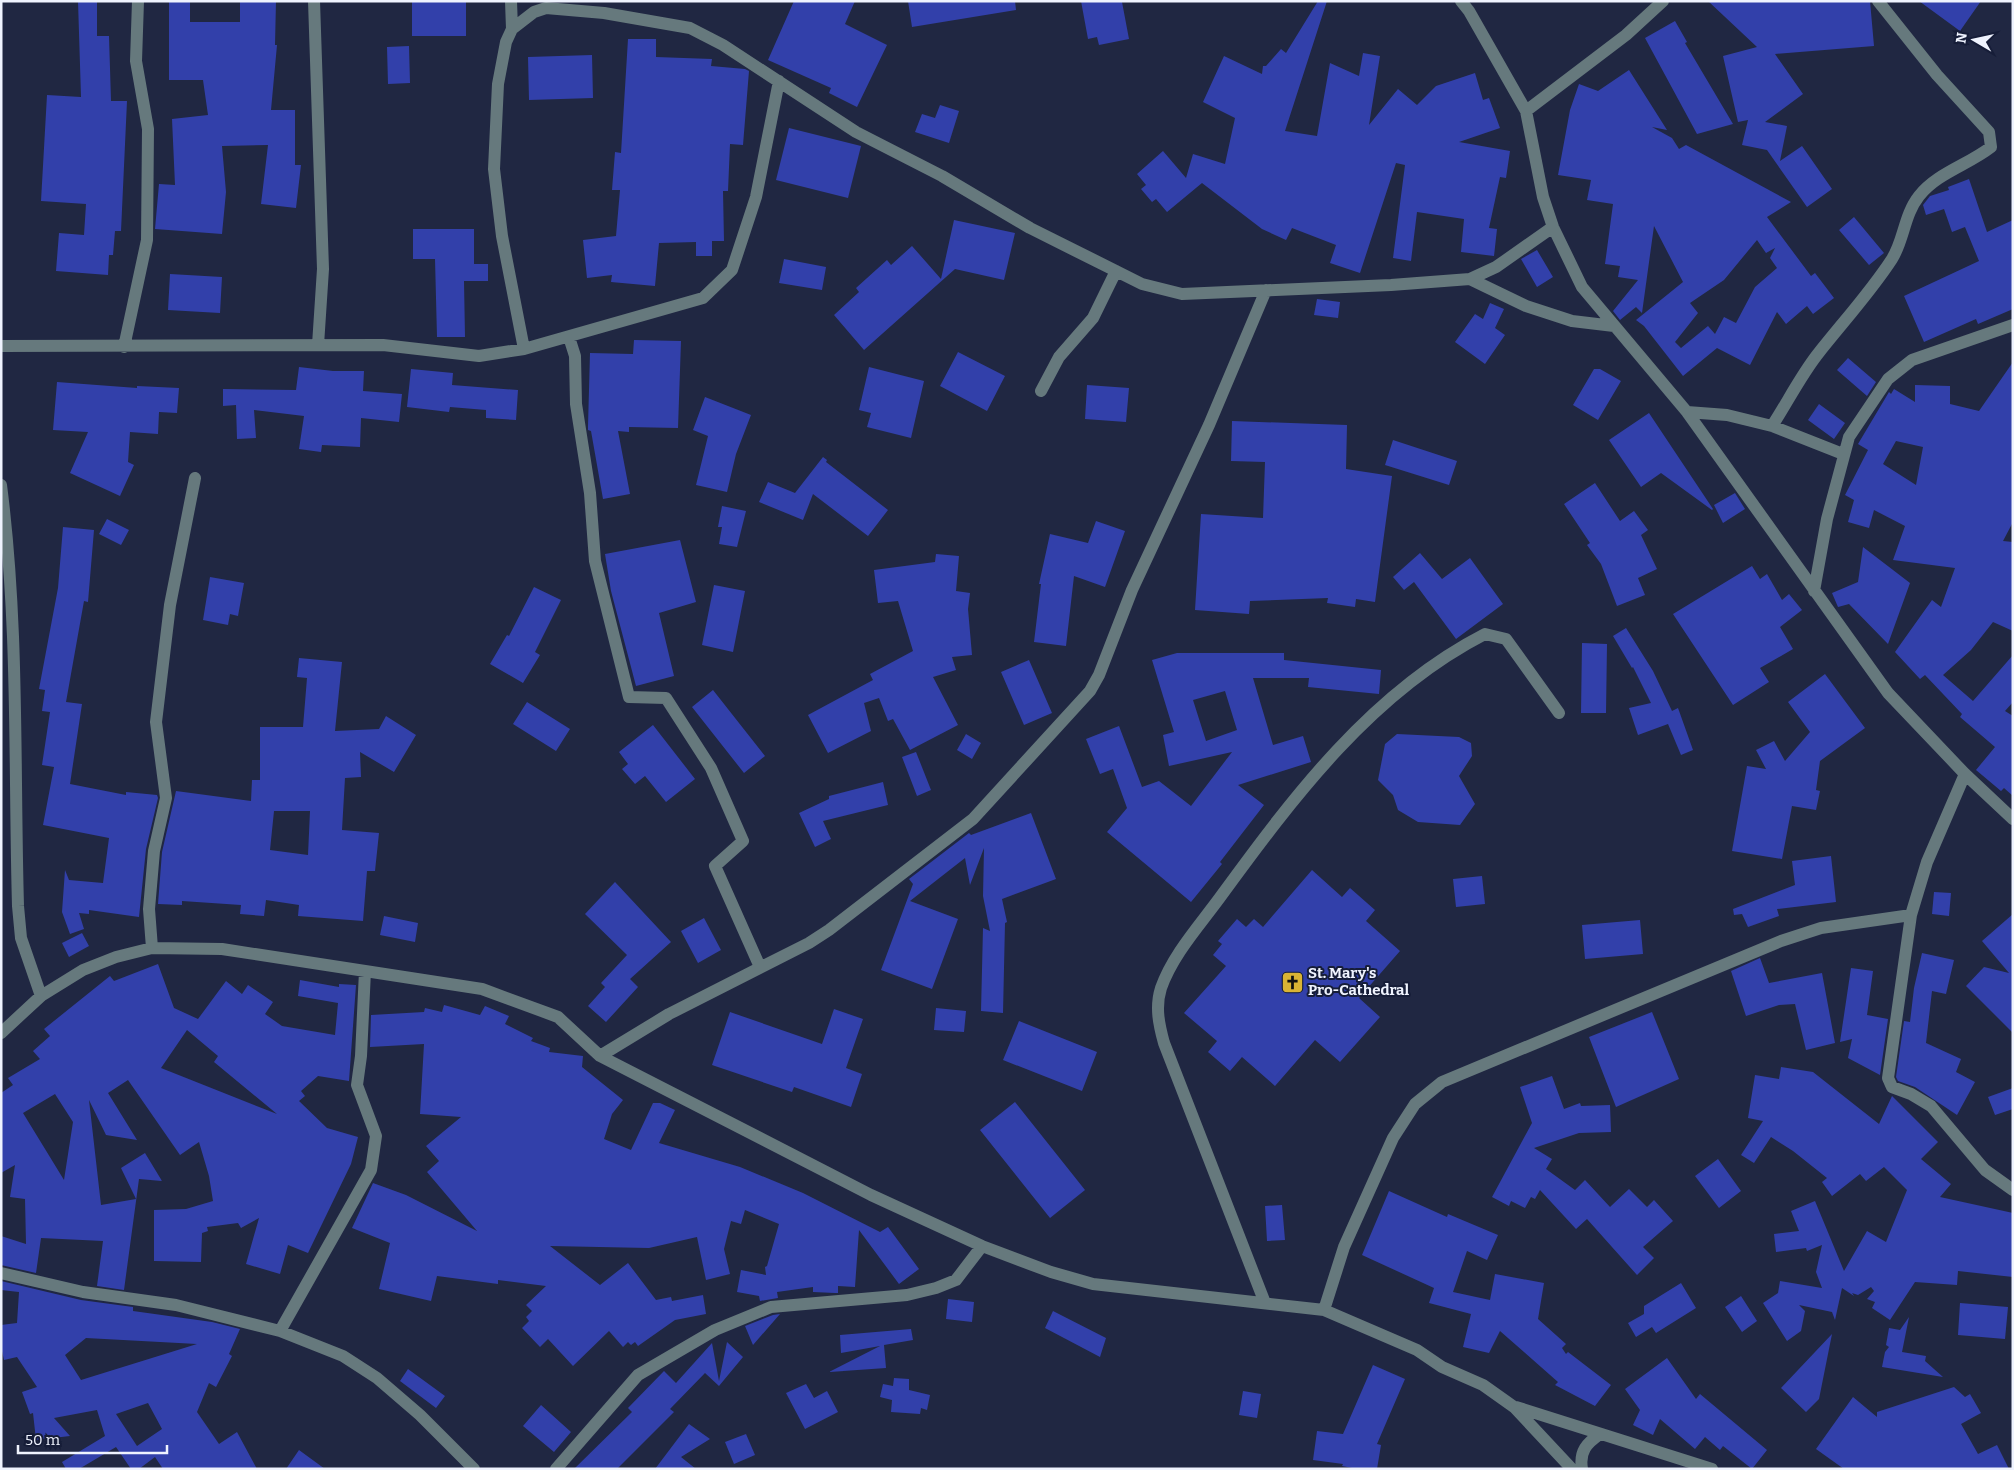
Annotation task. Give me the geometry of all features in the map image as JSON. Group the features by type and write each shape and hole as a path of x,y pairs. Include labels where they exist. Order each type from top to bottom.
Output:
{"street":[{"path":"124,347 147,240 148,129 136,61 138,1"},
{"path":"314,1 323,269 318,345"},
{"path":"511,1 512,29 506,42 498,84 494,169 502,236 524,349"},
{"path":"1461,1 1470,12 1526,111 1544,197 1553,227 1582,287 1687,412 1888,693 1965,774 2013,819"},
{"path":"1526,111 1626,35 1663,1"},
{"path":"1772,426 1816,357 1877,282 1894,255 1904,222 1919,196 1939,178 1979,157 1991,147 1989,132 1937,75 1878,1"},
{"path":"512,29 534,12 546,8 604,12 690,28 724,45 856,132 942,176 1030,228 1142,284 1182,294 1390,285 1470,279 1496,267 1553,227"},
{"path":"1,346 383,345 479,356 524,349 703,298 732,270 756,197 778,81"},
{"path":"1041,391 1059,357 1093,318 1116,271"},
{"path":"1470,279 1526,306 1572,321 1614,326"},
{"path":"600,1056 669,1014 809,943 829,930 972,819 1090,692 1099,675 1132,590 1209,425 1266,290"},
{"path":"1814,591 1827,519 1849,436 1888,379 1912,360 2013,326"},
{"path":"569,337 575,356 576,404 590,493 595,561 628,697 666,698 711,768 743,841 715,866 760,967"},
{"path":"1687,412 1727,415 1772,426 1844,454"},
{"path":"152,948 148,908 154,851 166,798 156,722 170,605 195,478"},
{"path":"2,493 11,572 18,906 22,938 41,996"},
{"path":"1265,1303 1164,1044 1158,1022 1161,988 1173,962 1265,836 1336,749 1398,692 1465,644 1485,634 1506,639 1559,713"},
{"path":"1965,774 1927,862 1911,915 1888,1078 1892,1087 1911,1094 1931,1106 1985,1170 2013,1190"},
{"path":"1324,1310 1344,1247 1393,1138 1415,1104 1442,1082 1781,941 1821,928 1911,915"},
{"path":"1,1033 41,996 83,970 116,957 152,948 222,949 482,989 558,1017 600,1056 871,1195 982,1246 1051,1272 1093,1284 1324,1310 1417,1350 1442,1367 1483,1385 1514,1407 1572,1469"},
{"path":"280,1331 371,1170 376,1136 357,1085 361,1056 365,971"},
{"path":"556,1469 638,1376 715,1330 771,1307 908,1295 936,1288 956,1280 982,1246"},
{"path":"1,1274 83,1292 176,1305 280,1331 343,1356 377,1378 420,1415 474,1469"},
{"path":"1514,1407 1712,1469"},
{"path":"1582,1469 1582,1452 1588,1443 1600,1434"}],"building":[{"path":"78,1 97,1 97,36 109,36 111,101 127,101 121,231 115,231 113,255 109,255 108,275 56,271 59,233 84,235 86,204 41,201 47,95 81,97"},
{"path":"169,1 190,1 190,22 240,22 240,1 276,1 275,45 277,45 271,110 295,110 295,165 301,165 296,208 261,204 268,145 222,146 226,192 222,234 155,229 159,184 175,185 172,119 208,115 203,80 169,80"},
{"path":"412,1 466,1 466,36 412,36"},
{"path":"794,1 855,1 845,24 887,45 857,107 829,93 831,88 768,60"},
{"path":"908,1 1015,1 1016,10 912,27"},
{"path":"1081,1 1122,2 1129,39 1099,45 1097,37 1088,39"},
{"path":"1318,1 1327,1 1285,131 1317,136 1330,63 1359,76 1363,53 1380,56 1369,125 1398,89 1417,105 1436,86 1475,73 1483,100 1489,98 1500,128 1459,142 1510,151 1506,178 1500,177 1489,228 1497,229 1494,256 1461,252 1464,219 1417,212 1411,261 1393,258 1405,165 1396,163 1360,273 1330,263 1336,245 1292,228 1286,240 1262,229 1202,183 1167,212 1156,199 1152,202 1141,189 1146,185 1137,174 1163,151 1186,178 1193,154 1225,164 1235,118 1203,102 1224,56 1262,74 1263,66 1266,66 1281,49 1286,53"},
{"path":"1708,1 1870,1 1874,46 1775,54 1803,94 1765,122 1787,126 1780,161 1802,146 1832,189 1807,207 1767,150 1742,145 1748,120 1738,122 1723,56 1757,47"},
{"path":"1919,1 1981,1 1960,31"},
{"path":"1675,21 1687,42 1685,43 1733,124 1697,134 1645,38"},
{"path":"628,39 656,39 656,57 712,59 711,66 749,71 743,145 730,144 728,191 723,191 724,241 712,241 712,256 696,256 696,242 659,243 655,286 611,282 612,275 587,278 583,240 616,236 620,190 612,190 615,152 621,153"},
{"path":"409,46 410,83 388,84 387,47"},
{"path":"592,55 593,98 529,100 528,57"},
{"path":"1629,70 1667,130 1652,127 1672,138 1679,149 1686,145 1791,202 1767,217 1811,276 1815,273 1834,298 1813,314 1807,306 1786,324 1777,312 1750,365 1717,348 1683,376 1644,326 1636,320 1683,282 1654,226 1642,313 1636,307 1620,320 1613,311 1638,280 1618,277 1620,266 1605,264 1613,204 1587,200 1591,180 1558,175 1570,110 1579,84 1598,91","holes":["1757,240 1766,253 1775,248 1770,258 1777,268 1755,287 1736,323 1724,317 1715,334 1708,326 1681,348 1675,342 1698,313 1690,303 1724,280"]},
{"path":"940,105 959,111 949,143 915,132 922,114 935,118"},
{"path":"789,128 861,146 848,198 776,180"},
{"path":"1969,179 1987,232 2013,220 2013,309 1978,324 1976,319 1924,342 1904,296 1979,261 1965,227 1952,232 1944,209 1926,215 1923,205 1930,196 1949,190 1948,187"},
{"path":"1854,217 1884,253 1869,265 1839,230"},
{"path":"954,220 1015,233 1004,280 955,269 864,350 834,315 859,292 856,288 887,260 891,265 912,246 941,279"},
{"path":"413,229 474,229 474,264 488,264 488,281 464,281 465,337 437,337 435,259 413,259"},
{"path":"1537,250 1553,277 1537,287 1521,259"},
{"path":"784,259 826,267 822,290 779,283"},
{"path":"170,274 222,277 220,313 168,310"},
{"path":"1317,299 1340,302 1338,318 1314,315"},
{"path":"1490,303 1504,309 1495,328 1505,335 1485,364 1455,342 1475,314 1483,319"},
{"path":"634,340 681,341 678,428 629,427 629,432 618,431 630,494 603,499 591,431 588,430 590,353 633,354"},
{"path":"958,352 1005,376 987,411 940,386"},
{"path":"1848,358 1876,382 1867,396 1837,370"},
{"path":"2013,362 2013,522 2003,541 2013,542 2013,631 1993,622 1971,650 1943,675 1973,701 2013,655 2013,702 2005,711 2013,716 2013,796 2004,788 2001,791 1976,770 1995,747 1960,717 1962,714 1925,675 1920,679 1895,652 1932,600 1941,607 1955,568 1893,560 1905,526 1874,510 1869,528 1848,522 1854,500 1845,495 1868,450 1858,444 1889,392 1891,394 1894,389 1915,402 1915,385 1950,386 1950,404 1979,411","holes":["1896,441 1923,447 1916,485 1883,464"]},
{"path":"299,367 333,371 364,371 363,391 402,394 399,422 361,418 360,447 322,445 321,452 299,449 304,416 254,410 256,438 237,439 236,405 223,406 223,389 296,390"},
{"path":"869,367 924,381 911,438 867,427 871,413 859,410"},
{"path":"411,369 453,373 452,385 518,390 516,420 486,418 486,410 450,407 449,412 407,407"},
{"path":"1594,369 1600,369 1621,381 1598,420 1573,405"},
{"path":"57,382 137,388 137,386 179,388 177,413 159,412 158,434 130,432 128,462 134,465 120,496 70,473 88,432 53,430"},
{"path":"1087,385 1129,388 1126,422 1085,419"},
{"path":"705,397 751,415 736,454 727,492 696,485 708,436 693,430"},
{"path":"1819,404 1845,423 1834,439 1808,420"},
{"path":"1649,413 1712,510 1661,473 1641,487 1609,440"},
{"path":"1232,421 1347,425 1346,469 1392,476 1375,602 1356,599 1355,607 1327,603 1328,598 1250,601 1249,614 1195,610 1201,514 1263,518 1265,462 1231,461"},
{"path":"1393,440 1457,461 1449,485 1385,465"},
{"path":"823,457 827,460 826,462 888,510 868,536 813,494 803,520 759,502 768,482 795,493"},
{"path":"1595,483 1620,521 1634,511 1648,530 1641,535 1657,569 1638,578 1645,595 1617,606 1601,564 1587,545 1590,543 1564,504"},
{"path":"1735,493 1745,509 1723,523 1714,505"},
{"path":"722,506 746,511 737,547 719,544 722,527 718,527"},
{"path":"107,519 129,530 121,545 99,534"},
{"path":"1096,521 1125,531 1105,587 1074,576 1066,646 1034,642 1041,584 1039,584 1050,534 1088,543"},
{"path":"63,527 94,530 88,602 84,601 66,702 82,704 70,784 126,795 126,792 157,795 158,798 146,849 139,917 89,910 89,914 79,913 84,929 70,934 62,912 65,870 69,880 103,883 109,838 43,825 54,767 42,765 50,712 42,711 45,690 39,689 58,588"},
{"path":"680,540 696,602 659,613 674,676 636,686 611,591 605,554"},
{"path":"1863,547 1910,583 1888,644 1849,604 1838,607 1832,593 1858,582"},
{"path":"1420,553 1442,579 1470,558 1503,604 1456,639 1414,582 1404,590 1393,577"},
{"path":"936,554 959,556 956,591 970,593 968,609 972,655 952,657 956,670 933,677 958,725 910,750 893,719 888,721 879,698 864,703 871,731 828,753 808,715 873,680 870,674 913,651 898,601 878,603 874,570 935,562"},
{"path":"1752,566 1760,579 1767,574 1782,600 1789,594 1802,610 1780,627 1793,649 1760,668 1769,682 1733,705 1673,614"},
{"path":"210,577 244,583 238,616 230,614 228,625 203,620"},
{"path":"714,585 745,591 733,652 702,645"},
{"path":"534,587 561,600 535,652 540,655 523,683 490,664 507,635 509,636"},
{"path":"1626,628 1653,671 1672,711 1678,708 1693,750 1681,755 1668,724 1638,735 1629,708 1651,703 1633,667 1613,636"},
{"path":"1582,643 1607,644 1606,713 1581,713"},
{"path":"1177,653 1284,653 1284,660 1381,670 1379,694 1308,687 1309,678 1253,678 1273,745 1303,736 1311,762 1238,785 1264,805 1220,862 1222,864 1191,902 1107,832 1127,808 1113,769 1100,774 1086,739 1119,726 1142,787 1159,781 1191,806 1232,752 1169,766 1163,735 1174,732 1152,660","holes":["1225,691 1237,730 1206,741 1193,700"]},
{"path":"299,658 342,662 335,731 379,729 386,716 416,735 394,772 360,752 361,777 345,778 342,830 379,833 375,871 367,871 363,921 298,916 299,905 266,900 264,916 240,914 241,905 182,901 182,905 158,904 162,852 176,791 251,801 252,780 260,780 260,727 303,727 307,678 297,677","holes":["274,811 310,811 308,855 270,850"]},
{"path":"1029,660 1052,713 1024,725 1001,672"},
{"path":"1825,674 1865,728 1820,761 1816,790 1820,791 1816,810 1792,806 1782,859 1732,851 1747,766 1766,769 1756,750 1774,741 1785,761 1810,732 1788,702"},
{"path":"713,690 765,756 744,773 692,707"},
{"path":"527,702 570,729 556,751 513,724"},
{"path":"653,725 695,779 666,802 645,776 635,784 622,769 628,764 619,752"},
{"path":"966,734 981,743 972,759 957,750"},
{"path":"1397,734 1459,737 1471,743 1472,756 1459,776 1475,804 1460,825 1418,822 1398,810 1393,795 1378,780 1385,744"},
{"path":"916,752 931,790 917,796 902,757"},
{"path":"883,782 888,805 823,821 831,839 815,847 799,813 829,799 829,796"},
{"path":"1031,813 1056,879 1002,899 1007,922 1005,923 1003,1013 981,1011 983,928 990,931 983,896 984,848 970,885 965,858 910,901 958,919 932,989 881,970 913,884 909,879 969,833 971,835"},
{"path":"1831,856 1836,902 1777,909 1779,916 1748,927 1742,914 1734,915 1733,909 1795,885 1792,861"},
{"name":"St. Mary's Pro-Cathedral","path":"1312,870 1342,897 1350,888 1375,910 1366,921 1400,951 1359,998 1380,1017 1340,1062 1315,1040 1275,1086 1242,1057 1230,1071 1208,1052 1217,1041 1184,1013 1226,966 1213,955 1222,944 1218,941 1237,919 1246,927 1254,919 1263,927"},
{"path":"1482,876 1485,904 1456,907 1453,879"},
{"path":"615,882 671,942 630,979 638,987 606,1022 588,1006 605,987 601,983 627,955 585,914"},
{"path":"1934,892 1951,893 1949,916 1932,914"},
{"path":"2013,914 2013,1033 1966,986 1984,967 2009,973 1982,941"},
{"path":"384,916 418,923 415,942 380,935"},
{"path":"704,918 721,950 698,963 681,931"},
{"path":"1640,920 1643,954 1585,959 1582,925"},
{"path":"82,933 89,946 69,957 62,943"},
{"path":"1922,953 1954,960 1946,994 1932,991 1926,1043 1961,1059 1956,1072 1975,1082 1957,1115 1915,1087 1898,1081 1896,1077 1904,1021 1910,1022 1914,988"},
{"path":"1760,958 1769,983 1822,973 1835,1043 1806,1050 1795,1004 1779,1005 1746,1016 1731,971"},
{"path":"158,964 174,1008 198,1019 226,981 242,994 248,985 273,1002 265,1014 282,1026 335,1035 338,1003 298,996 300,980 339,987 339,984 356,985 349,1081 318,1076 301,1091 305,1096 299,1101 327,1128 358,1137 351,1164 308,1253 288,1245 280,1274 246,1264 259,1218 241,1228 238,1223 207,1227 208,1231 202,1233 201,1262 154,1261 154,1210 186,1209 213,1201 209,1176 199,1142 180,1155 128,1080 108,1093 137,1140 106,1135 89,1100 101,1205 136,1199 121,1168 145,1153 162,1181 139,1179 124,1290 97,1286 103,1241 41,1238 36,1273 1,1265 1,1236 26,1244 25,1199 10,1197 15,1165 1,1173 1,1093 13,1085 8,1078 40,1059 33,1051 50,1036 44,1029 110,976 114,981","holes":["187,1030 218,1056 214,1062 277,1114 161,1068","55,1094 73,1122 64,1180 23,1113"]},
{"path":"1851,968 1873,971 1867,1015 1888,1019 1880,1075 1848,1058 1852,1039 1840,1042"},
{"path":"444,1005 480,1015 485,1006 509,1016 505,1024 533,1038 531,1041 550,1048 549,1052 583,1056 582,1067 623,1100 612,1114 604,1139 631,1150 653,1103 660,1103 675,1110 659,1143 740,1167 803,1193 880,1232 888,1227 919,1269 899,1284 859,1230 855,1287 838,1286 838,1293 813,1292 813,1287 777,1292 778,1298 760,1301 759,1296 737,1292 741,1270 766,1275 765,1267 767,1266 779,1224 745,1210 741,1224 731,1221 724,1249 730,1274 706,1280 697,1237 649,1248 550,1246 600,1285 628,1263 656,1300 671,1297 672,1301 703,1295 706,1314 675,1320 638,1346 635,1342 631,1345 628,1342 623,1347 609,1331 573,1366 548,1339 540,1347 522,1328 529,1321 526,1317 532,1311 526,1305 546,1286 498,1280 498,1284 437,1276 431,1301 379,1289 390,1243 352,1228 373,1183 406,1195 477,1231 427,1172 439,1161 426,1146 461,1117 420,1114 424,1044 370,1047 371,1015 424,1012 425,1008 442,1012"},
{"path":"936,1008 966,1011 964,1032 934,1030"},
{"path":"834,1009 863,1019 846,1068 862,1074 851,1107 794,1087 792,1092 712,1065 730,1012 822,1044"},
{"path":"1652,1012 1679,1079 1616,1107 1589,1037"},
{"path":"1019,1021 1097,1052 1082,1091 1003,1060"},
{"path":"1781,1067 1813,1072 1879,1124 1892,1096 1938,1142 1921,1159 1951,1184 1940,1197 2013,1213 2013,1277 1958,1271 1957,1285 1915,1282 1890,1320 1872,1308 1875,1302 1867,1299 1874,1291 1871,1287 1858,1295 1852,1293 1854,1296 1842,1288 1835,1320 1832,1312 1799,1305 1805,1311 1801,1331 1787,1341 1763,1303 1778,1293 1780,1281 1822,1288 1816,1272 1822,1245 1807,1251 1806,1248 1776,1252 1774,1234 1799,1231 1791,1211 1815,1201 1844,1271 1867,1231 1886,1242 1907,1190 1884,1167 1866,1181 1860,1174 1832,1196 1822,1182 1827,1178 1793,1151 1771,1137 1754,1163 1741,1155 1763,1121 1748,1118 1755,1075 1779,1079"},
{"path":"1552,1076 1564,1109 1580,1103 1581,1106 1610,1105 1611,1132 1579,1133 1534,1148 1552,1159 1546,1169 1575,1190 1585,1180 1610,1207 1629,1189 1647,1207 1654,1200 1673,1221 1643,1247 1654,1258 1637,1275 1587,1219 1576,1229 1540,1190 1535,1199 1531,1197 1525,1208 1511,1201 1509,1206 1492,1197 1532,1123 1520,1087"},
{"path":"2013,1088 2013,1109 1995,1115 1988,1097"},
{"path":"1015,1102 1085,1190 1050,1218 980,1130"},
{"path":"1718,1159 1741,1191 1719,1208 1695,1176"},
{"path":"1389,1191 1447,1217 1448,1214 1498,1235 1487,1260 1467,1251 1453,1292 1490,1300 1495,1274 1544,1283 1538,1319 1566,1344 1562,1348 1566,1354 1568,1352 1611,1385 1595,1406 1555,1385 1558,1382 1500,1331 1489,1353 1463,1347 1471,1314 1429,1303 1434,1288 1362,1255"},
{"path":"1282,1205 1285,1240 1267,1241 1265,1206"},
{"path":"1,1281 81,1300 133,1307 133,1311 212,1322 240,1329 229,1354 232,1356 216,1387 209,1383 197,1412 219,1444 237,1432 257,1469 163,1469 155,1457 139,1469 131,1469 116,1447 79,1469 66,1469 62,1462 105,1436 97,1410 54,1418 70,1436 36,1440 33,1413 30,1414 22,1392 37,1387 17,1357 4,1360 1,1347 1,1325 17,1323 19,1292 1,1290","holes":["86,1338 197,1344 81,1380 65,1355","148,1403 162,1429 137,1446 116,1414"]},
{"path":"1681,1283 1696,1308 1656,1333 1652,1327 1636,1337 1628,1323 1644,1314 1644,1306"},
{"path":"1741,1296 1757,1321 1742,1332 1725,1307"},
{"path":"948,1299 974,1302 972,1322 946,1319"},
{"path":"1960,1303 2008,1307 2005,1339 1958,1335"},
{"path":"1053,1311 1106,1338 1100,1357 1045,1328"},
{"path":"780,1314 753,1345 745,1326"},
{"path":"1909,1317 1902,1352 1926,1356 1925,1361 1943,1377 1882,1367 1885,1352 1889,1347 1886,1345 1889,1328 1900,1330"},
{"path":"911,1329 913,1340 884,1345 886,1368 829,1372 880,1346 841,1353 840,1335"},
{"path":"1832,1334 1819,1399 1806,1412 1781,1388"},
{"path":"727,1342 743,1357 719,1386 705,1373 670,1409 674,1412 617,1469 574,1469 632,1412 628,1408 664,1371 676,1383 712,1343 719,1381"},
{"path":"1667,1358 1696,1399 1700,1394 1767,1450 1752,1469 1723,1446 1720,1450 1705,1437 1695,1449 1660,1419 1653,1435 1633,1425 1640,1410 1625,1389"},
{"path":"1373,1365 1405,1379 1377,1444 1381,1445 1377,1469 1357,1469 1342,1466 1343,1464 1313,1460 1317,1431 1343,1434"},
{"path":"408,1369 445,1396 436,1408 400,1381"},
{"path":"894,1378 909,1379 909,1390 930,1395 927,1410 921,1408 920,1414 891,1412 892,1400 880,1397 883,1384 893,1386"},
{"path":"806,1384 814,1398 827,1391 838,1412 805,1429 786,1393"},
{"path":"1954,1387 1965,1397 1970,1394 1981,1413 1961,1424 1978,1454 1997,1445 2009,1469 1844,1469 1816,1449 1853,1397 1877,1417 1877,1412"},
{"path":"1243,1391 1261,1394 1257,1418 1239,1415"},
{"path":"541,1405 571,1432 554,1452 523,1426"},
{"path":"689,1424 710,1439 681,1457 696,1469 655,1469"},
{"path":"746,1434 755,1455 734,1464 725,1442"},
{"path":"299,1450 325,1469 286,1469"}],"place":[{"name":"St. Mary's Pro-Cathedral","path":"1292,982"}]}
